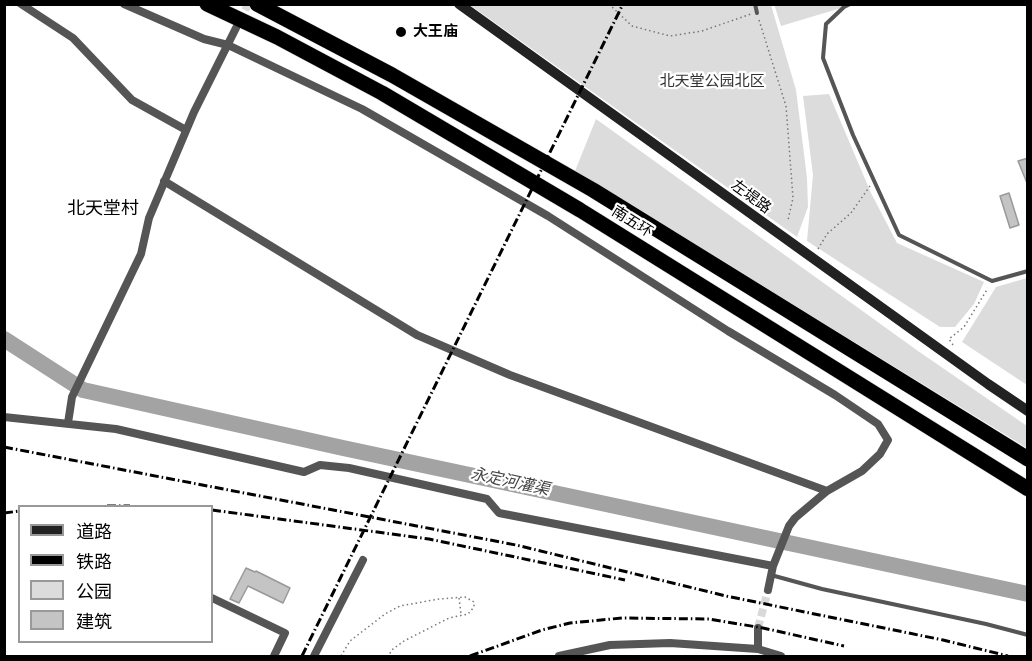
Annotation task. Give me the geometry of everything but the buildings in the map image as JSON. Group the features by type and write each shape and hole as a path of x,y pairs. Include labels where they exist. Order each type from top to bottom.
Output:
{"highway":[{"name":"南五环","path":"207,4 277,37 382,93 580,210 1028,489"},
{"name":"南五环","path":"257,4 392,75 593,190 1028,459"}],"main road":[{"name":"左堤路","path":"459,4 1028,411"}],"street":[{"path":"21,4 73,38 132,100 186,130"},
{"path":"124,4 204,39 228,45 362,109 548,216 878,423 888,440 880,454 862,471 827,491 795,518 789,526 773,565 768,590"},
{"path":"68,423 72,397 141,254 149,218 164,182 186,130 236,28"},
{"path":"164,182 417,334 510,375 827,491"},
{"path":"4,417 116,429 304,472 320,465 349,468 487,499 499,513 773,565"},
{"path":"314,657 363,560"},
{"path":"213,598 285,633 274,657"},
{"path":"758,628 758,649"},
{"path":"559,657 610,645 670,643 758,649 781,657"}],"lane":[{"path":"755,4 757,13"},
{"path":"849,4 826,24 823,58 853,135 898,235 992,281 1028,272"},
{"path":"771,575 822,589 1028,635"}],"path":[{"path":"609,4 632,26 670,36 702,31 742,16 757,13 786,106 792,198 788,220"},
{"path":"816,252 827,234 851,213 873,181"},
{"path":"947,345 956,351 949,339 964,327 992,281"},
{"path":"459,597 461,616"},
{"path":"341,657 350,641 385,614 400,606 459,597 465,597 474,602 474,607 468,614 449,618 404,640 393,649 388,657"}],"green space":[{"path":"774,4 851,5 781,26"},
{"name":"北天堂公园北区","path":"470,5 771,5 796,90 807,178 808,207 797,237"},
{"path":"829,94 871,193 897,243 984,282 974,304 955,327 940,327 807,241 813,175 803,96"},
{"path":"596,119 918,351 1027,426 1027,448 575,171"},
{"path":"1028,278 1027,385 962,342 996,287"}],"waterway":[{"name":"永定河灌渠","path":"4,339 83,390 343,448 1028,594"}],"tunnel":[{"path":"240,21 248,4"},
{"path":"758,628 768,590"}],"railway":[{"path":"302,656 623,4"},
{"path":"4,447 516,545 726,596 943,640 1008,656"},
{"path":"213,510 429,539 625,580"},
{"path":"4,513 18,511"},
{"path":"470,656 542,630 570,623 622,618 709,619 844,646"}],"place":[{"name":"大王庙","path":"401,32"}],"district":[{"name":"北天堂村","path":"103,209"}]}
